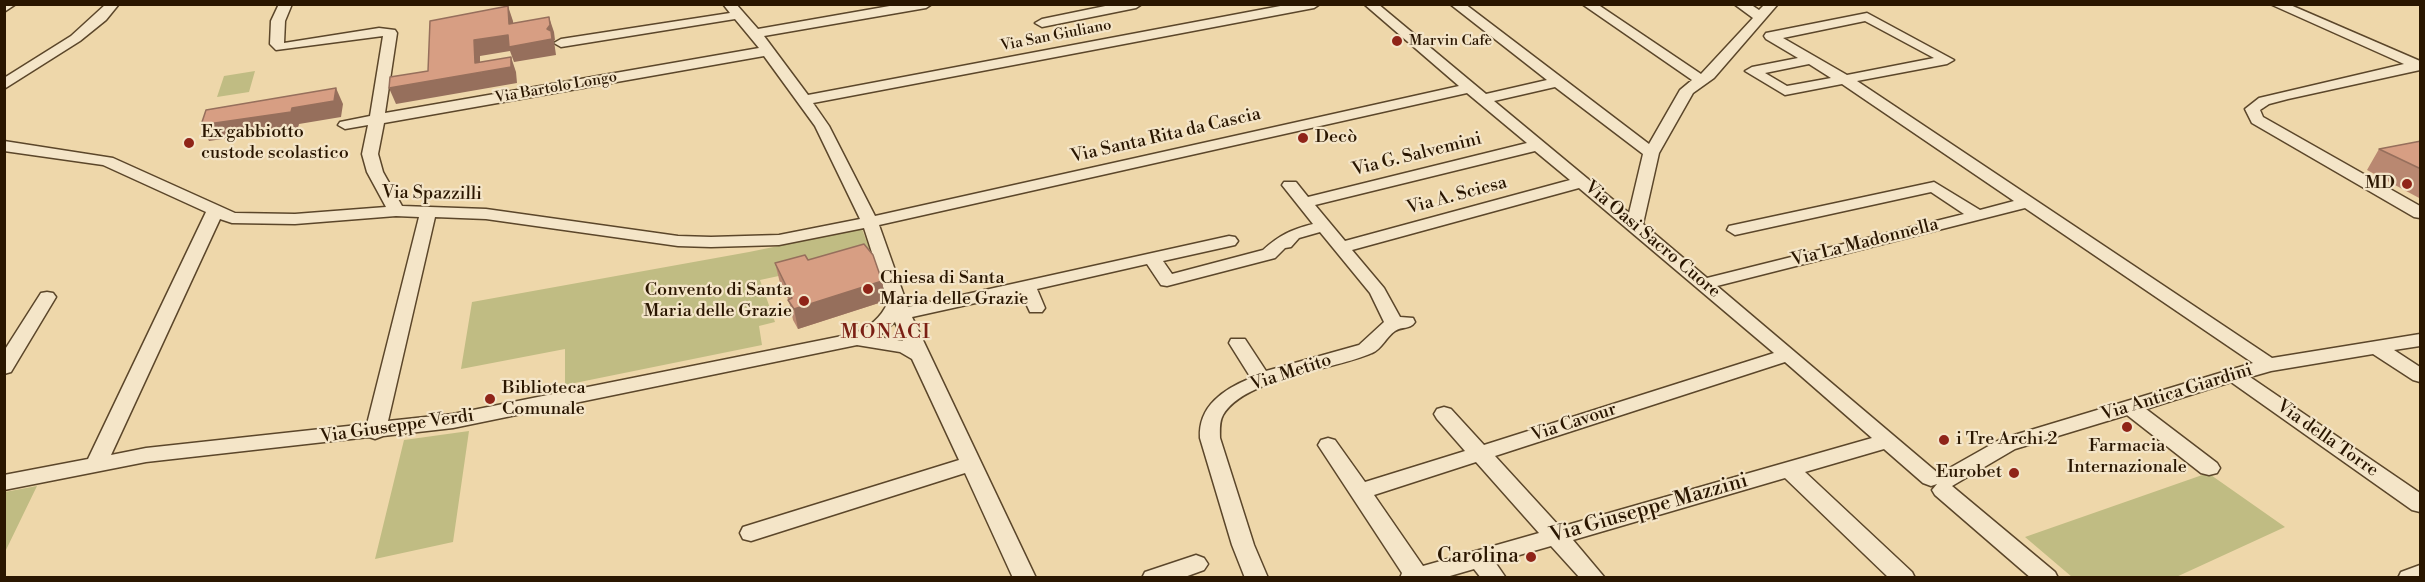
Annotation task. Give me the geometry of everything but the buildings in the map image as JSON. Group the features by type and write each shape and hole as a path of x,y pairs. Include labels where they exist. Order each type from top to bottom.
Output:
{"street":[{"path":"4,8 10,4"},
{"path":"4,85 79,38 96,24 113,4"},
{"path":"286,4 278,21 278,44 281,47 379,32 390,33 370,154 375,172 396,211"},
{"path":"755,34 926,4"},
{"path":"1041,23 1136,4"},
{"name":"Via San Giuliano","path":"804,100 1314,4"},
{"name":"Via Oasi Sacro Cuore","path":"1370,4 1887,441 1940,483 2048,578"},
{"path":"1456,4 1652,153"},
{"path":"1588,4 1701,80"},
{"path":"1740,4 1761,17"},
{"path":"1634,225 1652,153 1687,90 1709,75 1773,4"},
{"path":"2276,4 2419,65"},
{"path":"561,43 734,10 755,34 822,126 870,222 902,314 920,356 973,463 1025,578"},
{"path":"1810,60 1752,71 1785,91 1845,80 1947,60 1867,17 1771,36 1845,80 2269,365"},
{"name":"Via Bartolo Longo","path":"345,125 767,51"},
{"path":"2419,65 2284,94 2264,100 2252,109 2257,120 2421,213"},
{"name":"Via Santa Rita da Cascia","path":"870,222 1477,93 1558,82"},
{"name":"Via G. Salvemini","path":"1304,203 1539,145"},
{"name":"Via Spazzilli","path":"4,146 107,161 232,218 296,219 396,211 486,214 689,242 779,240 870,222"},
{"name":"Via A. Sciesa","path":"1342,247 1582,182"},
{"name":"Via Metito","path":"1257,578 1243,545 1219,470 1210,438 1209,423 1218,408 1249,384 1366,349 1376,343 1387,325 1399,322 1342,247 1290,185"},
{"path":"1735,230 1934,187 1977,215"},
{"name":"Via La Madonnella","path":"1704,284 2027,203"},
{"path":"96,465 215,211"},
{"path":"375,432 428,212"},
{"path":"1152,258 1167,281 1269,254 1293,234 1323,226"},
{"name":"Via Giuseppe Verdi","path":"4,483 146,456 453,422 867,337 895,336 902,314 1228,242"},
{"path":"1027,286 1036,308"},
{"path":"4,368 47,297"},
{"path":"867,337 891,315 902,314"},
{"path":"867,337 905,347 920,356"},
{"name":"Via Antica Giardini","path":"1940,483 2008,444 2234,375 2269,365 2421,340"},
{"path":"1238,343 1262,380"},
{"path":"2377,348 2421,376"},
{"name":"Via Cavour","path":"1359,492 1788,355"},
{"name":"Via della Torre","path":"2234,375 2421,504"},
{"path":"2130,407 2209,468"},
{"path":"1444,414 1478,454 1594,578"},
{"name":"Via Giuseppe Mazzini","path":"1414,577 1887,441"},
{"path":"1328,445 1414,577"},
{"path":"751,533 973,463"},
{"path":"1789,469 1904,578"},
{"path":"1478,558 1495,578"},
{"path":"1153,578 1196,564"},
{"path":"2409,578 2421,574"}],"shaded area":[{"path":"255,71 249,92 217,97 224,76"},
{"path":"862,229 872,256 760,280 775,322 759,326 762,345 565,385 565,349 461,369 472,302 749,252"},
{"path":"469,431 453,542 375,559 404,440"},
{"path":"2208,473 2285,527 2174,578 2072,577 2025,537"},
{"path":"37,486 5,552 5,492"}],"place":[{"name":"Marvin Cafè","path":"1397,41"},
{"name":"Decò","path":"1303,138"},
{"name":"Ex gabbiotto custode scolastico","path":"189,143"},
{"name":"MD","path":"2407,184"},
{"name":"Chiesa di Santa Maria delle Grazie","path":"868,289"},
{"name":"Convento di Santa Maria delle Grazie","path":"804,301"},
{"name":"Biblioteca Comunale","path":"490,399"},
{"name":"Farmacia Internazionale","path":"2127,427"},
{"name":"i Tre Archi 2","path":"1944,440"},
{"name":"Eurobet","path":"2014,473"},
{"name":"Carolina","path":"1531,557"}],"district":[{"name":"MONACI","path":"886,333"}]}
